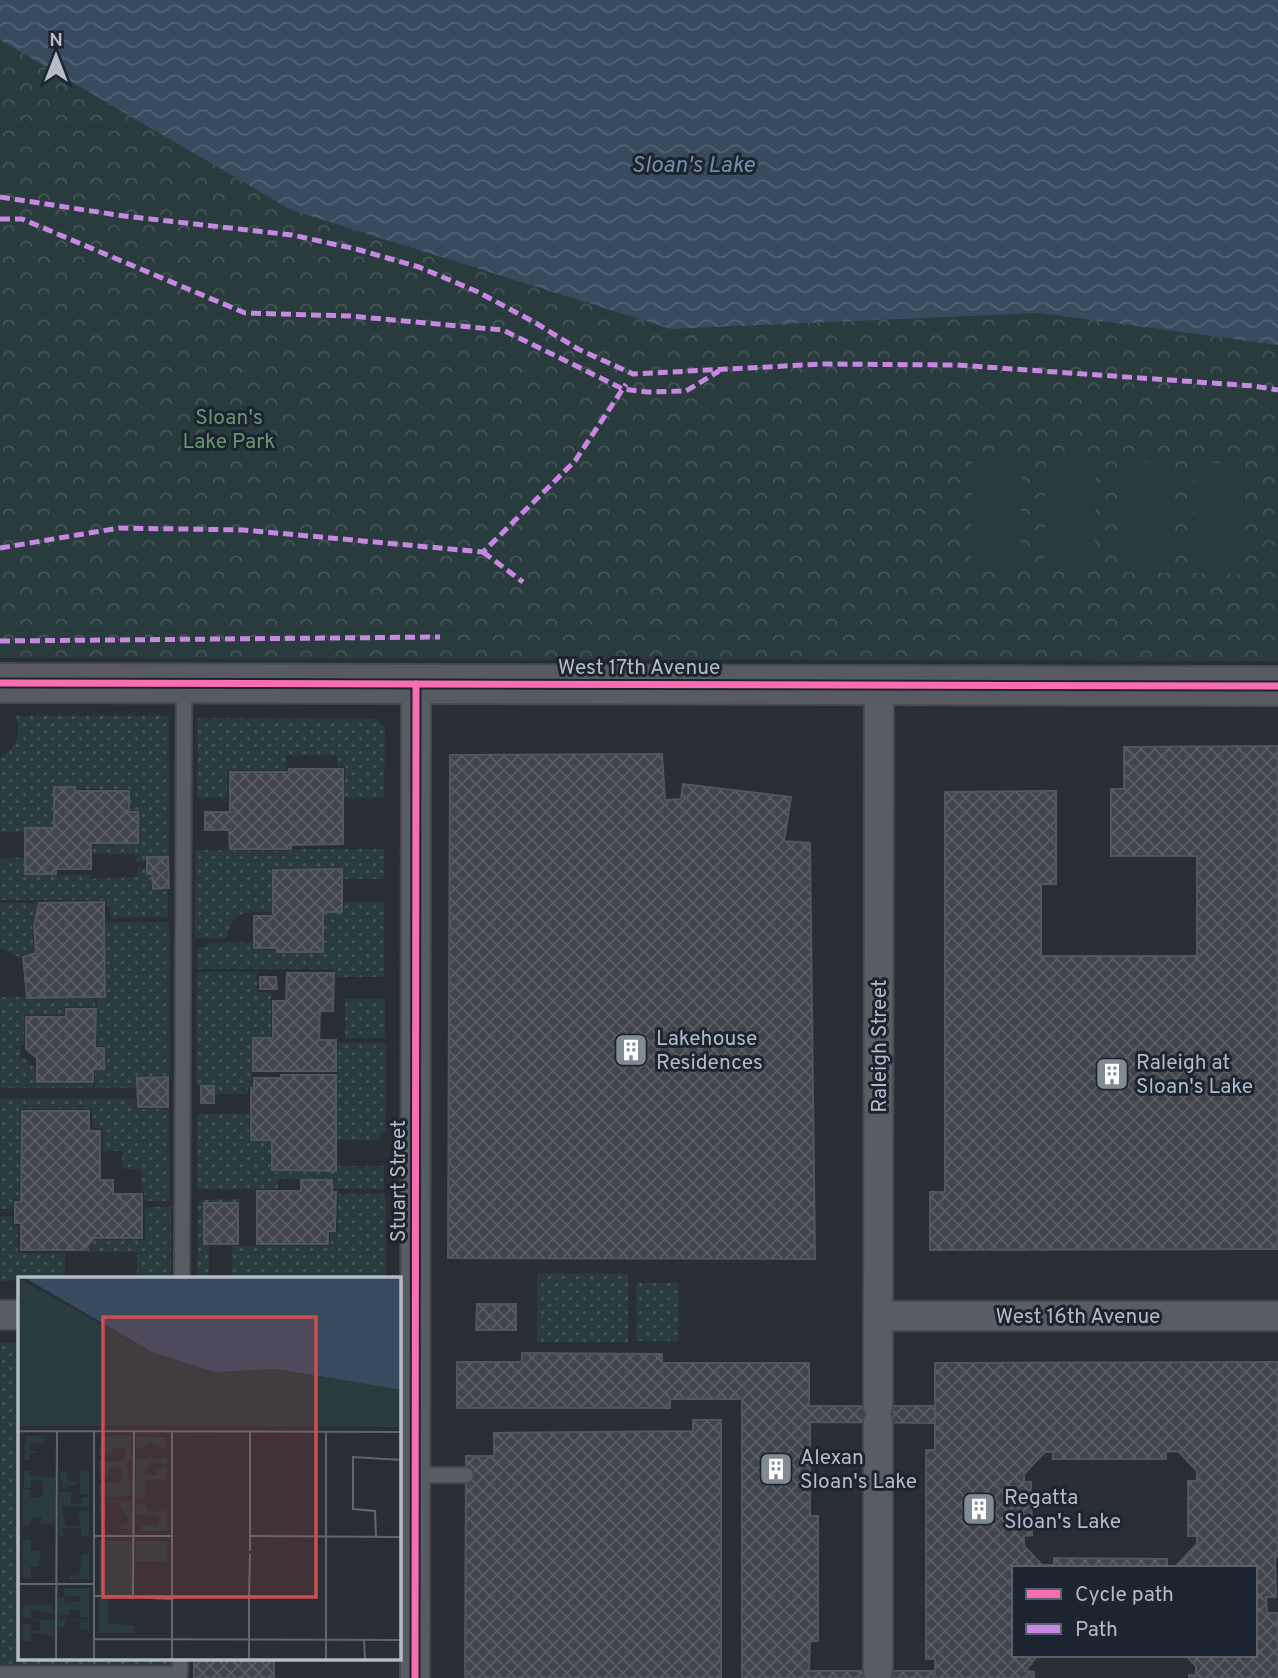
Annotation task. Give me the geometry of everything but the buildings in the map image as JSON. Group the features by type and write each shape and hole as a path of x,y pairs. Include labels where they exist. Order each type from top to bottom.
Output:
{"street":[{"name":"West 17th Avenue","path":"0,684 1278,686"},
{"name":"Stuart Street","path":"415,1678 407,1514 415,1475 407,1316 416,684"},
{"name":"Raleigh Street","path":"878,1671 879,685"},
{"path":"0,1315 18,1315"},
{"name":"West 16th Avenue","path":"878,1317 1278,1317"}],"lane":[{"path":"182,1277 184,684"},
{"path":"415,1475 466,1475"},
{"path":"0,1674 180,1674 180,1660"}],"green space":[{"name":"Sloan's Lake Park","path":"0,40 291,210 671,329 1040,313 1278,345 1278,661 0,658"},
{"path":"972,459 1022,460 1020,570 971,569"},
{"path":"1046,460 1096,460 1094,571 1044,570"},
{"path":"1122,462 1172,462 1170,573 1120,572"},
{"path":"1194,463 1244,464 1243,574 1193,573"},
{"path":"16,716 169,716 169,856 147,856 146,862 136,862 135,854 93,854 93,845 139,844 139,811 130,810 130,789 76,789 76,786 53,786 53,827 25,827 24,832 0,832 0,757 11,749 17,740"},
{"path":"197,718 376,719 385,728 384,798 344,798 345,766 337,766 337,755 286,755 286,770 227,770 227,798 197,798"},
{"path":"384,849 384,879 343,879 343,868 273,868 273,912 242,914 232,922 227,938 195,938 195,850"},
{"path":"24,857 24,875 91,875 92,879 137,877 137,868 146,868 146,875 151,876 151,890 168,891 168,917 110,918 110,906 106,906 106,900 0,900 0,859"},
{"path":"344,902 384,902 384,977 335,977 334,969 197,969 197,947 207,947 208,943 252,942 253,950 324,953 324,913 344,913"},
{"path":"0,903 38,903 32,924 34,952 22,955 21,958 0,948"},
{"path":"106,922 169,922 170,1076 136,1077 136,1088 95,1088 95,1070 105,1069 105,1046 97,1046 97,999 106,998"},
{"path":"196,972 257,972 257,992 271,992 271,1037 252,1038 252,1087 248,1087 248,1094 214,1094 214,1085 196,1085"},
{"path":"0,997 95,999 95,1007 64,1007 64,1015 24,1015 24,1045 21,1045 21,1056 36,1067 36,1084 93,1084 93,1088 0,1088"},
{"path":"345,999 385,999 385,1038 345,1038"},
{"path":"338,1043 386,1043 386,1131 376,1140 336,1140"},
{"path":"0,1099 135,1099 136,1109 169,1109 170,1201 145,1201 144,1191 141,1191 141,1169 123,1169 122,1151 103,1151 103,1129 93,1128 92,1109 20,1109 19,1199 13,1199 13,1209 0,1209"},
{"path":"197,1114 249,1114 249,1141 271,1141 271,1172 336,1172 337,1166 384,1166 384,1189 333,1189 333,1179 278,1179 278,1189 197,1189"},
{"path":"338,1194 386,1194 386,1277 232,1277 232,1246 330,1246 330,1233 338,1232"},
{"path":"243,1199 240,1203 204,1202 203,1245 209,1246 209,1277 197,1277 198,1203 202,1200"},
{"path":"145,1207 171,1207 171,1277 137,1277 137,1252 84,1252 95,1240 145,1240"},
{"path":"0,1216 13,1216 13,1225 18,1226 18,1253 65,1253 65,1277 18,1277 18,1280 0,1281"},
{"path":"537,1273 628,1274 628,1342 537,1342"},
{"path":"636,1283 679,1283 679,1341 636,1341"},
{"path":"0,1343 18,1343 18,1660 173,1660 173,1667 0,1668"}],"water":[{"name":"Sloan's Lake","path":"0,0 1278,0 1278,345 1040,313 671,329 291,210 0,40"}],"marked path":[{"path":"0,197 124,216 292,235 356,249 419,267 478,292 578,349 633,374 823,364 957,365 1254,386 1278,390"},
{"path":"0,219 22,219 245,313 350,316 503,330 623,389 647,392 686,391 719,371"},
{"path":"0,548 119,528 244,530 483,552 575,461 626,384"},
{"path":"483,552 523,582"},
{"path":"0,641 440,637"}],"cycle path":[{"path":"0,683 1278,686"},
{"path":"415,1678 416,684"}],"place":[{"name":"Lakehouse Residences","path":"631,1050"},
{"name":"Raleigh at Sloan's Lake","path":"1112,1074"},
{"name":"Alexan Sloan's Lake","path":"776,1469"},
{"name":"Regatta Sloan's Lake","path":"979,1509"}]}
